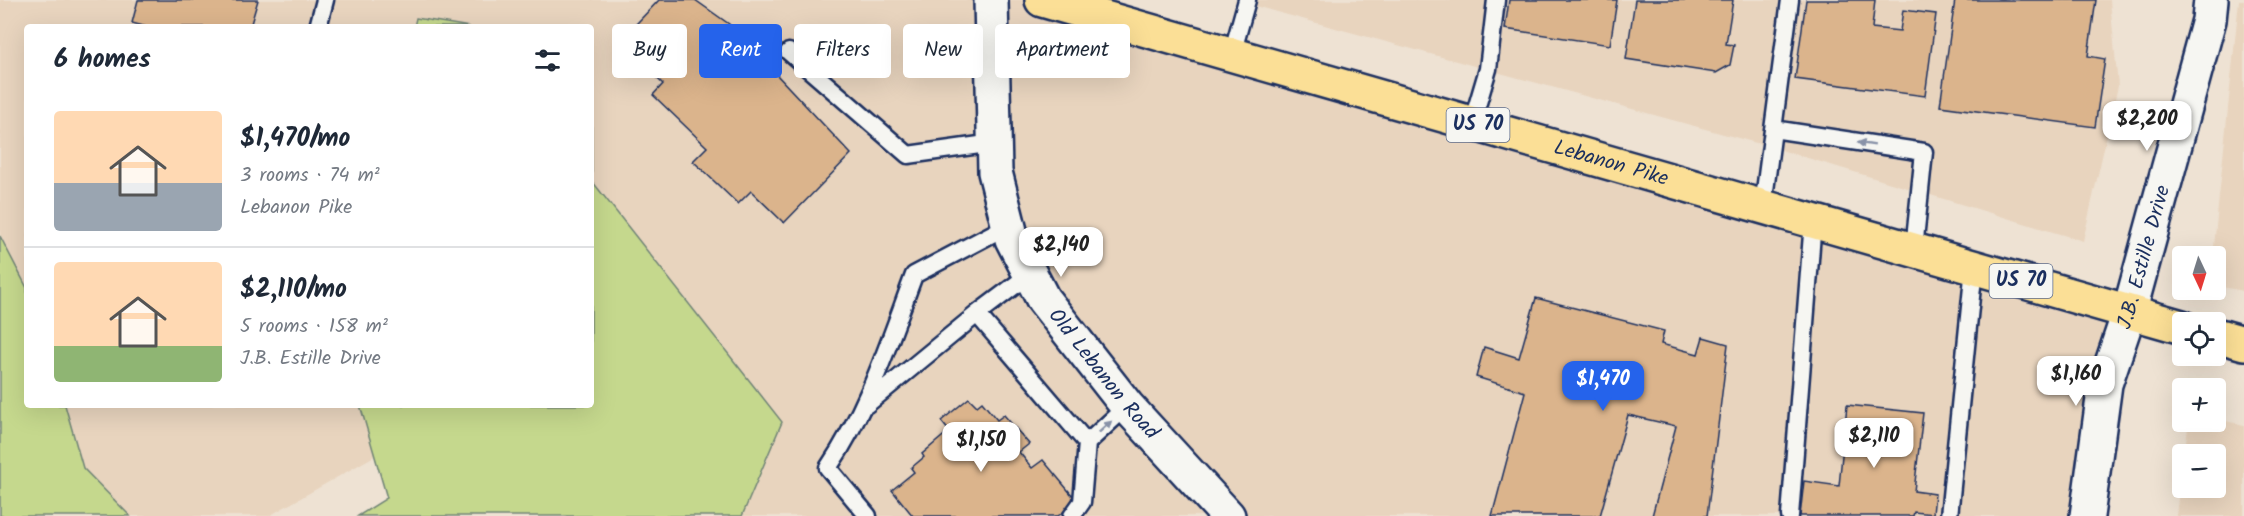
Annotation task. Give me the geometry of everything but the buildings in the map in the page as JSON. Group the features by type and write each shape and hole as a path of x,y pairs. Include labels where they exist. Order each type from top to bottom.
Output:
{"main road":[{"name":"Lebanon Pike","path":"1042,0 2172,324"},
{"path":"2226,338 2244,343"}],"street":[{"name":"Old Lebanon Road","path":"991,0 995,172 1012,239 1043,299 1212,511"},
{"name":"J.B. Estille Drive","path":"2087,516 2105,384 2129,313 2206,31 2211,0"}],"lane":[{"path":"319,24 325,0"},
{"path":"1232,54 1247,0"},
{"path":"1472,123 1488,69 1496,0"},
{"path":"1763,206 1790,0"},
{"path":"789,52 908,155 994,143"},
{"path":"1773,129 1924,152 1914,249"},
{"path":"1790,516 1813,221"},
{"path":"868,516 828,468 848,439 865,406 914,275 1009,225"},
{"path":"1949,516 1974,267"},
{"path":"865,406 976,314 1030,274"},
{"path":"976,314 1087,443"},
{"path":"1072,516 1082,502 1087,443 1127,406"}],"shaded area":[{"path":"0,0 1042,0 1125,24 995,24 995,78 1130,78 1130,25 2129,313 2087,516 630,516 592,408 594,408 594,24 24,24 24,408 459,408 269,516 0,516"},
{"path":"1233,0 2110,0 2118,86 2083,241 1771,147"},
{"path":"2239,0 2244,0 2244,291 2226,288 2226,246 2214,246"},
{"path":"2226,421 2244,425 2244,516 2176,516 2178,498 2226,498 2226,444 2186,444 2187,432 2226,432"}],"green space":[{"path":"416,18 452,24 415,24"},
{"path":"594,184 782,422 742,516 358,516 387,498 361,408 594,408"},
{"path":"0,236 24,282 24,408 66,408 83,468 130,516 0,516"}]}
